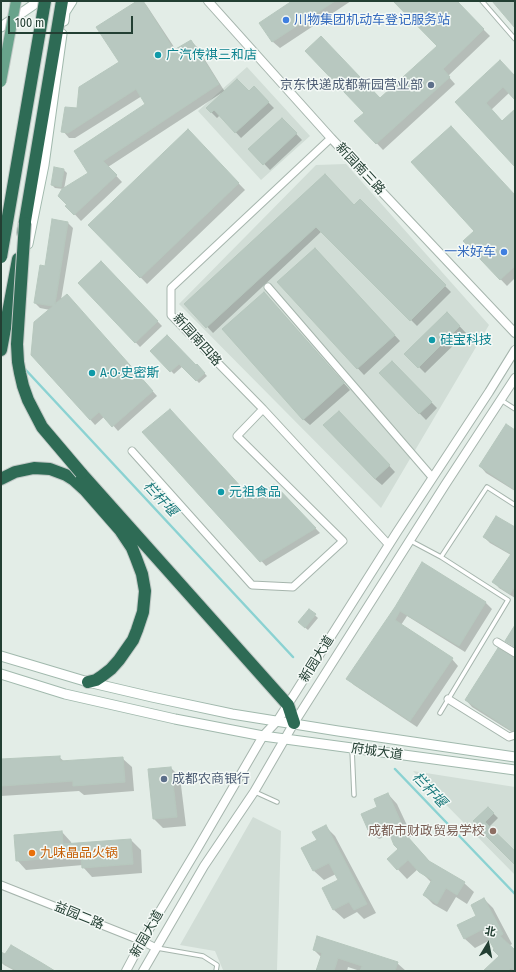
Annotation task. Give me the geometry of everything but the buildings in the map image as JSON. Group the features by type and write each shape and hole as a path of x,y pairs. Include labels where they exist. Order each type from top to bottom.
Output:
{"highway":[{"path":"1,257 45,1"},
{"path":"1,351 25,223 62,1"},
{"path":"25,223 17,344 18,362 23,386 34,413 42,427 77,476 85,490 126,538 132,548 142,574 145,591 143,612 130,645 111,669 96,680 88,682"},
{"path":"1,479 6,475 34,468 42,468 77,476 288,705 294,723"}],"main road":[{"path":"1,82 16,1"},
{"path":"1,27 39,1"},
{"path":"1,351 12,322 44,165 65,12 72,1"},
{"name":"府城大道","path":"1,656 88,682 232,714 515,757"},
{"name":"府城大道","path":"1,674 65,694 175,719 263,736 515,770"}],"street":[{"name":"新园南三路","path":"208,1 331,138 515,333"},
{"name":"新园南四路","path":"331,138 170,288 171,315 263,409 389,545"},
{"path":"268,287 432,477"},
{"name":"新园大道","path":"126,971 142,941 263,736 278,720 288,705 432,477 489,392 515,350"},
{"name":"新园大道","path":"143,971 204,866 254,792 284,738 409,540 515,378"},
{"path":"132,451 252,585 293,587 343,541 237,436 263,409"},
{"path":"497,642 515,653"},
{"path":"448,699 508,737 515,735"},
{"name":"益园二路","path":"1,885 142,941 156,948"}],"lane":[{"path":"482,1 515,39"},
{"path":"501,400 515,409"},
{"path":"440,557 487,487 515,505"},
{"path":"409,540 440,557 508,600 440,713"},
{"path":"352,748 354,795"},
{"path":"254,792 278,802"},
{"path":"156,948 203,956 217,965 216,971"}],"shaded area":[{"path":"247,67 310,136 261,180 198,111"},
{"path":"346,164 489,325 381,508 179,304 316,165"},
{"name":"成都市财政贸易学校","path":"413,771 515,787 515,875"},
{"path":"253,817 281,831 277,970 223,970 215,951 180,945"}],"waterway":[{"name":"栏杆堰","path":"24,368 293,657"},
{"name":"栏杆堰","path":"395,769 515,894"}],"place":[{"name":"川物集团机动车登记服务站","path":"286,20"},
{"name":"广汽传祺三和店","path":"158,55"},
{"name":"京东快递成都新园营业部","path":"431,85"},
{"name":"一米好车","path":"504,252"},
{"name":"硅宝科技","path":"432,340"},
{"name":"A·O·史密斯","path":"92,373"},
{"name":"元祖食品","path":"221,492"},
{"name":"成都农商银行","path":"164,779"},
{"name":"成都市财政贸易学校","path":"493,831"},
{"name":"九味晶品火锅","path":"32,853"}]}
